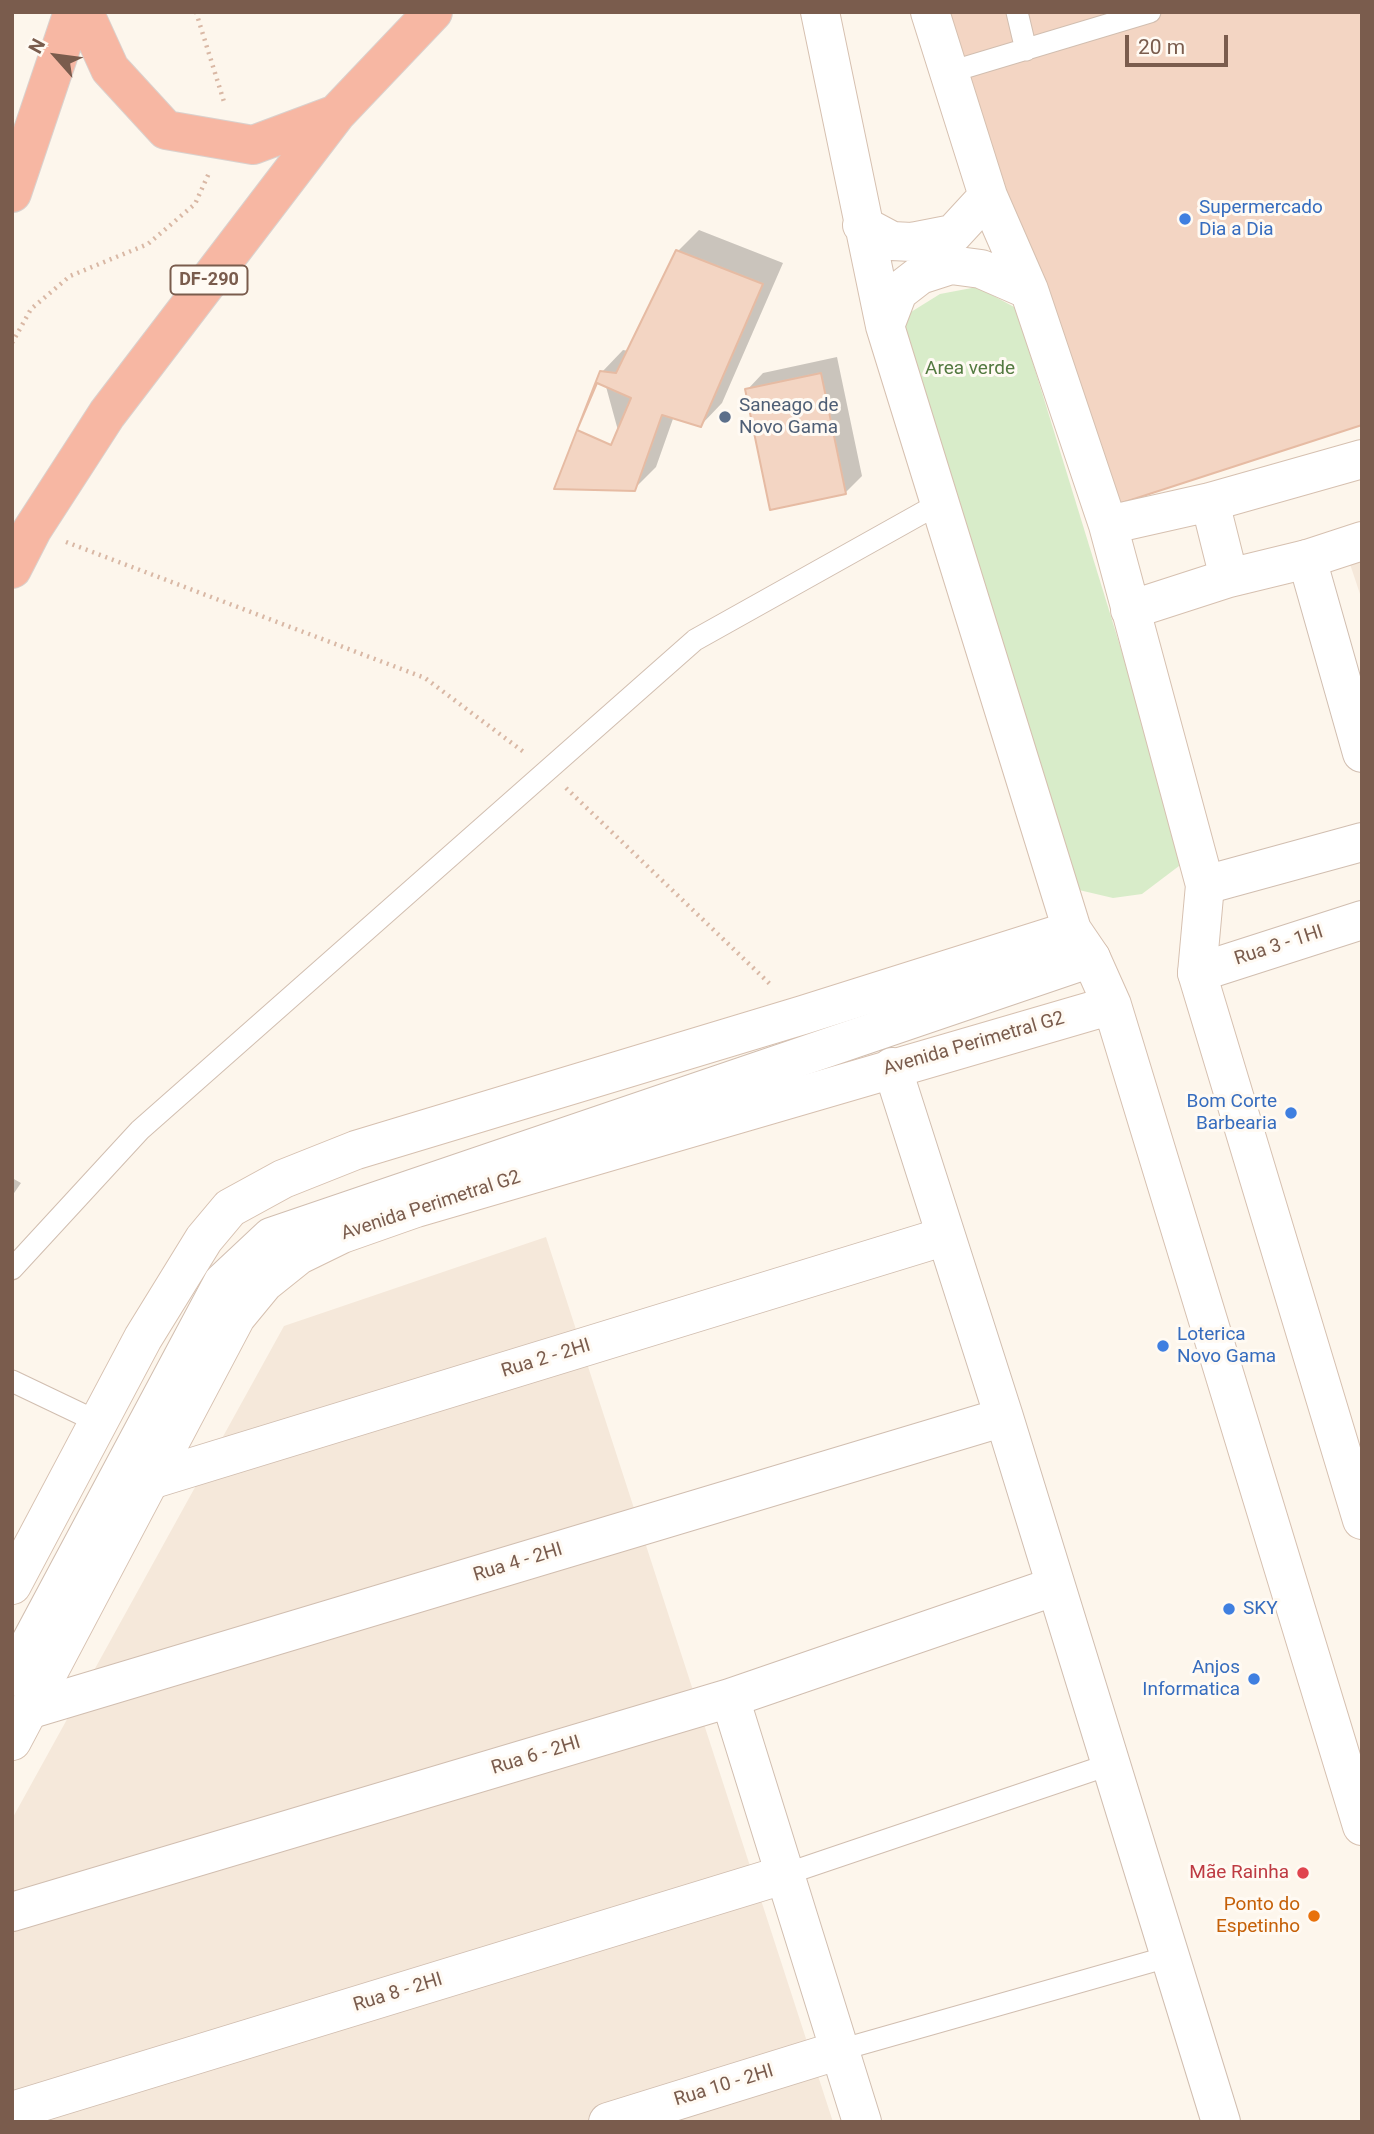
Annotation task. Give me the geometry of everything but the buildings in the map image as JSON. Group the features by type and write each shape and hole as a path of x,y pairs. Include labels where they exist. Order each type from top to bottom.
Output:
{"highway":[{"path":"12,193 73,12"},
{"path":"84,12 110,69 166,130 253,145 336,114"},
{"name":"DF-290","path":"12,569 32,530 107,414 336,114 433,12"}],"street":[{"path":"820,12 885,326 1082,944 1112,1005 1349,1734 1361,1824"},
{"path":"930,12 988,196 1029,290 1108,526 1205,885 1197,973 1362,1520"},
{"path":"862,225 892,241 912,242 953,234 988,196"},
{"path":"885,326 898,292 920,275 951,265 981,270 1029,290"},
{"path":"1108,526 1210,502 1362,459"},
{"path":"1210,502 1229,578"},
{"path":"1130,610 1229,578 1307,559 1362,541"},
{"path":"1307,559 1359,734"},
{"path":"1205,885 1362,842"},
{"name":"Rua 3 - 1HI","path":"1197,973 1362,920"},
{"path":"12,1586 142,1338 204,1239 230,1208 259,1191 356,1150 803,1015 1082,944"},
{"path":"12,1676 223,1282 271,1237 1082,944"},
{"name":"Avenida Perimetral G2","path":"12,1741 236,1317 264,1283 299,1255 342,1234 416,1208 1112,1005"},
{"path":"892,1067 1004,1417 1222,2122"},
{"name":"Rua 2 - 2HI","path":"147,1481 946,1236"},
{"name":"Rua 4 - 2HI","path":"31,1709 1004,1417"},
{"name":"Rua 6 - 2HI","path":"12,1912 730,1698 1056,1586"},
{"path":"730,1698 862,2122"},
{"name":"Rua 8 - 2HI","path":"12,2111 783,1875"},
{"name":"Rua 10 - 2HI","path":"608,2122 840,2050"}],"lane":[{"path":"1017,12 1026,50"},
{"path":"950,72 1150,12"},
{"path":"12,1269 140,1130 695,640 940,503"},
{"path":"12,1381 99,1422"},
{"path":"783,1875 1111,1764"},
{"path":"840,2050 1171,1956"}],"path":[{"path":"12,343 31,309 70,276 148,244 195,204 223,140 228,117 196,12"},
{"path":"32,530 425,678 547,770 803,1015"}],"shaded area":[{"path":"1362,561 1362,600 1350,564"},
{"path":"546,1237 833,2122 12,2122 12,1819 284,1326"}],"green space":[{"name":"Area verde","path":"977,287 1016,308 1177,831 1179,866 1142,894 1113,898 1079,890 897,343 911,312 940,294"}],"place":[{"name":"Supermercado Dia a Dia","path":"1185,219"},
{"name":"Saneago de Novo Gama","path":"725,417"},
{"name":"Bom Corte Barbearia","path":"1291,1113"},
{"name":"Loterica Novo Gama","path":"1163,1346"},
{"name":"SKY","path":"1229,1609"},
{"name":"Anjos Informatica","path":"1254,1679"},
{"name":"Mãe Rainha","path":"1303,1873"},
{"name":"Ponto do Espetinho","path":"1314,1916"}]}
